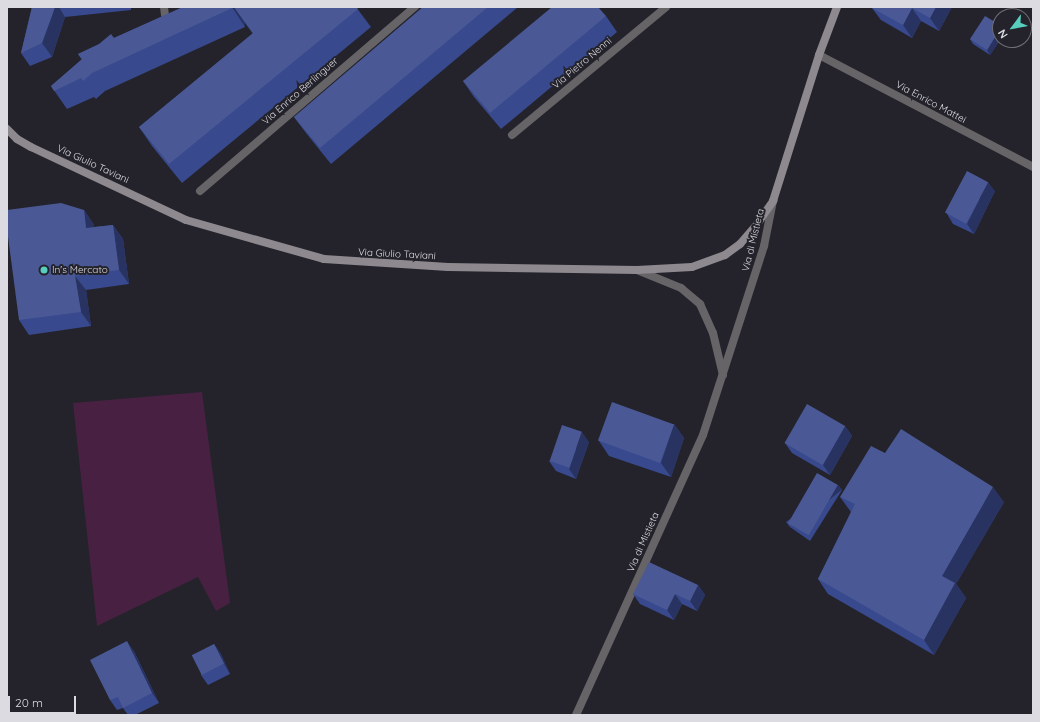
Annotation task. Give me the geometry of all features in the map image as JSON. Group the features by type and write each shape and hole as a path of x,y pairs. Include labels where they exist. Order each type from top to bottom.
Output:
{"main road":[{"path":"773,201 819,55 837,7"},
{"name":"Via Giulio Taviani","path":"7,129 17,139"},
{"name":"Via Giulio Taviani","path":"7,137 17,139 186,220 324,259 448,267 637,270 692,267 725,255 747,236 773,201"}],"street":[{"path":"164,7 166,24"},
{"name":"Via Enrico Berlinguer","path":"200,190 415,7"},
{"name":"Via Pietro Nenni","path":"512,135 666,7"},
{"name":"Via Enrico Mattei","path":"819,55 1033,167"},
{"name":"Via di Mistieta","path":"576,715 703,435 724,376 764,246 773,201"},
{"path":"637,270 681,288 700,304 713,333 724,376"}],"shaded area":[{"path":"202,392 230,603 216,611 198,577 97,626 73,403"}],"building":[{"path":"32,7 55,7 42,43 21,53"},
{"path":"183,7 232,8 92,73 83,81 81,78 54,91 51,86 82,59 78,54 99,44 111,34 114,38"},
{"path":"234,7 356,7 358,9 169,164 139,127 253,33"},
{"path":"423,7 488,7 320,148 294,117"},
{"path":"552,7 598,7 606,16 490,113 463,81"},
{"path":"872,7 936,7 930,18 912,8 903,25"},
{"path":"985,16 992,20 992,42 987,50 970,39"},
{"path":"967,171 988,182 966,224 945,212"},
{"path":"61,203 84,210 86,228 113,225 119,270 75,276 81,312 19,320 7,229 7,210"},
{"path":"612,402 674,425 660,463 598,441"},
{"path":"807,404 845,426 823,465 784,443"},
{"path":"562,425 582,432 569,468 550,461"},
{"path":"901,429 993,487 942,576 955,583 924,640 818,579 855,504 840,497 871,446 885,453"},
{"path":"817,473 838,485 809,535 788,523"},
{"path":"649,562 698,585 690,601 675,594 667,610 633,594"},
{"path":"127,641 152,693 123,708 118,697 110,700 90,660"},
{"path":"214,644 224,664 202,675 192,655"}],"place":[{"name":"In's Mercato","path":"44,270"}]}
